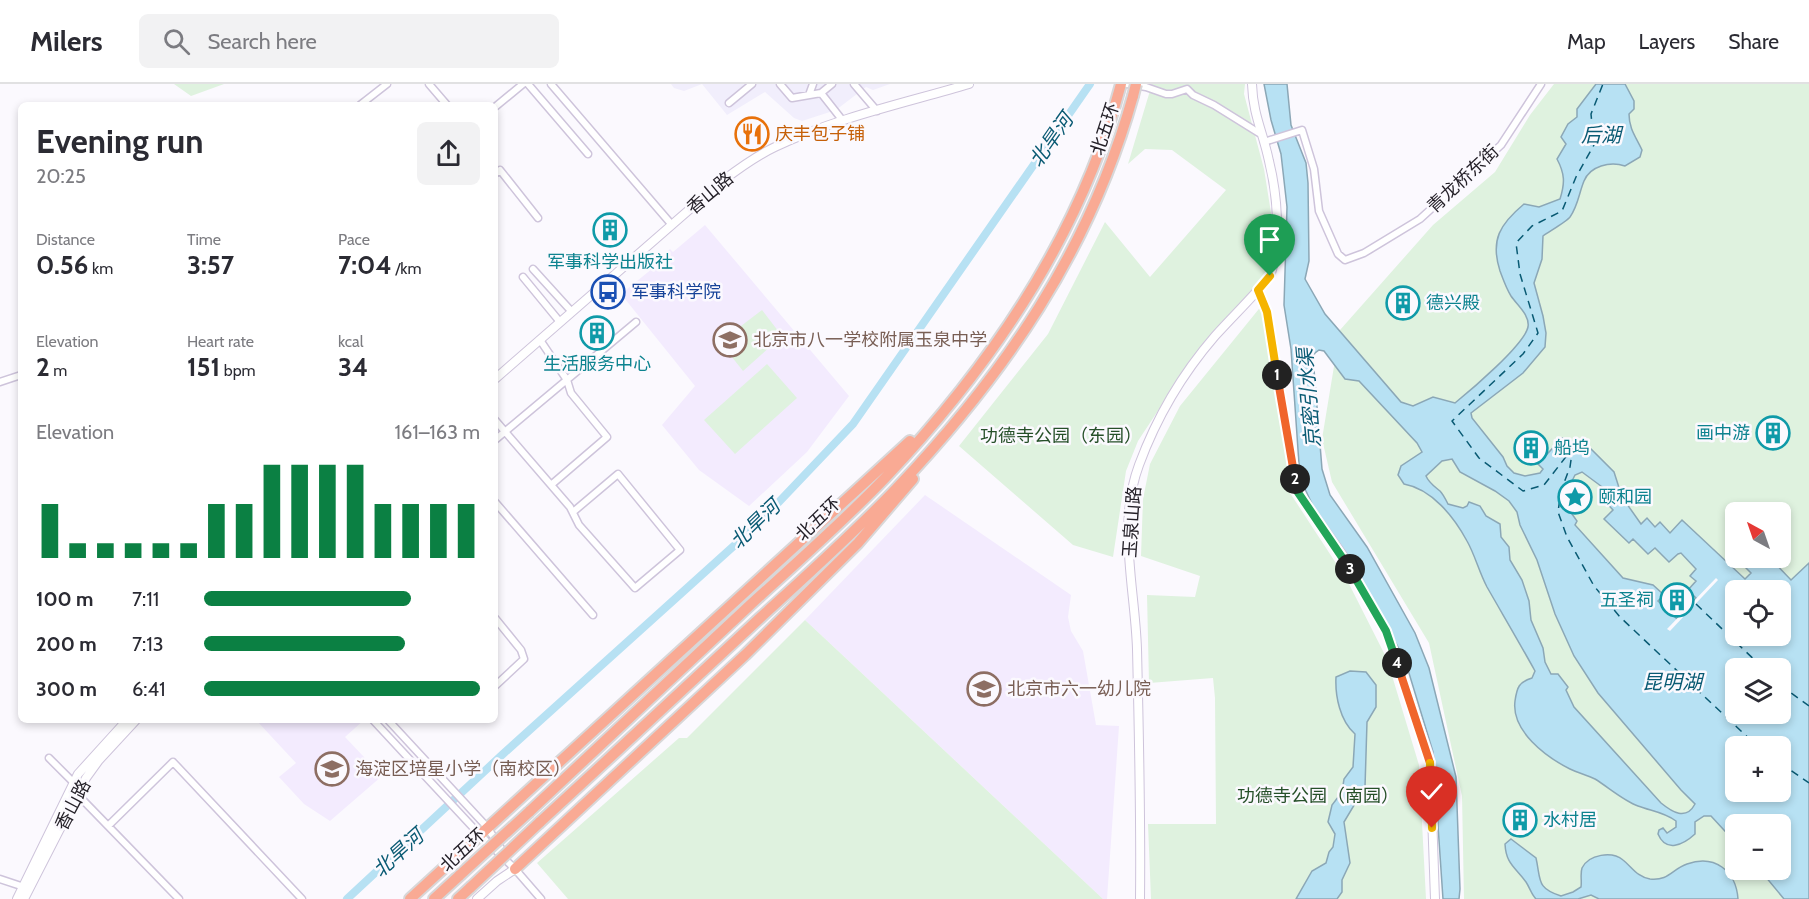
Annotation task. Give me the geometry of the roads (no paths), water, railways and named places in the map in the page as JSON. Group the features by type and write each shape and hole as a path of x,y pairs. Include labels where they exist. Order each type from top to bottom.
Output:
{"highway":[{"name":"北五环","path":"458,899 850,534 895,490 955,423 985,386 1034,316 1072,254 1103,188 1136,84"},
{"name":"北五环","path":"434,899 831,530 885,478 952,402 1022,308 1056,247 1086,184 1119,88"},
{"path":"410,899 952,402"},
{"path":"515,869 745,655 850,551 903,492 955,423"}],"street":[{"path":"364,102 387,84"},
{"path":"429,84 444,102"},
{"path":"498,105 523,84"},
{"path":"528,84 588,154"},
{"path":"551,84 672,225"},
{"path":"729,103 752,84"},
{"path":"780,84 792,98 821,93 832,84"},
{"path":"809,95 813,84"},
{"path":"854,84 877,111"},
{"name":"香山路","path":"498,376 721,182 751,161 798,136 969,84"},
{"path":"1127,84 1146,87 1166,94 1186,89 1258,133"},
{"name":"玉泉山路","path":"1140,899 1141,803 1137,647 1128,543 1133,485 1149,442 1186,375 1215,336 1270,276 1275,264 1273,180 1253,108 1252,84"},
{"name":"青龙桥东街","path":"1264,142 1302,130 1314,169 1319,211 1338,254 1346,260 1364,253 1419,219 1501,145 1541,84"},
{"path":"821,93 843,121"},
{"path":"498,172 500,170 538,218"},
{"path":"533,268 572,312"},
{"path":"523,277 560,322"},
{"path":"1258,290 1267,312 1297,491 1342,554 1386,631 1430,758 1435,899"},
{"path":"498,438 636,322"},
{"path":"540,340 567,380 571,393 607,437 551,485"},
{"path":"0,382 18,376"},
{"path":"498,424 573,512 579,525 635,588 680,550 618,474 573,512"},
{"path":"498,505 593,615"},
{"path":"498,622 521,650 524,660 498,683"},
{"name":"香山路","path":"17,899 71,791 73,782 93,755 124,723"},
{"name":"香山路","path":"24,899 77,794 99,760 133,723"},
{"path":"376,723 443,796 483,831 515,869"},
{"path":"391,723 463,801 483,831 541,899"},
{"path":"49,758 73,782 77,794 179,899"},
{"path":"108,826 173,762 302,899"},
{"path":"477,899 515,869"},
{"path":"0,879 24,887"}],"water":[{"name":"昆明湖","path":"1264,84 1287,84 1291,125 1306,163 1308,183 1309,261 1305,279 1325,314 1401,402 1413,406 1433,397 1455,403 1507,356 1528,327 1525,314 1511,296 1500,271 1496,250 1499,233 1524,204 1539,207 1560,199 1563,179 1562,169 1557,159 1566,144 1561,137 1568,124 1577,117 1577,109 1596,84 1625,84 1634,101 1634,109 1629,114 1629,119 1642,150 1640,157 1625,166 1613,164 1601,166 1591,172 1584,181 1577,204 1570,217 1543,236 1542,259 1534,283 1546,333 1545,347 1523,373 1471,413 1472,418 1503,457 1507,466 1514,473 1525,476 1540,473 1543,469 1538,464 1562,438 1573,444 1589,447 1614,472 1622,497 1641,524 1647,518 1655,527 1660,522 1670,533 1682,520 1725,560 1725,568 1733,568 1745,579 1751,573 1746,568 1780,568 1791,580 1809,563 1809,899 1784,899 1768,880 1791,880 1791,814 1725,814 1725,831 1711,816 1704,816 1695,822 1695,834 1680,844 1665,844 1658,834 1659,830 1663,828 1667,833 1676,827 1676,821 1627,801 1595,779 1551,758 1532,742 1519,723 1515,712 1515,701 1519,686 1532,678 1535,671 1487,587 1470,546 1456,523 1433,498 1404,484 1398,475 1401,466 1422,452 1417,443 1359,381 1345,379 1324,351 1319,350 1313,357 1322,469 1330,495 1367,547 1415,633 1429,668 1456,777 1459,899 1443,899 1433,752 1405,660 1352,562 1314,508 1305,489 1299,464 1291,349 1284,305 1287,207 1281,154","holes":["1452,459 1460,472 1495,491 1509,501 1517,512 1520,525 1537,560 1555,614 1574,656 1598,693 1695,804 1687,812 1683,814 1674,812 1661,803 1574,707 1566,690 1568,687 1558,674 1551,674 1531,620 1529,601 1522,580 1510,560 1509,547 1501,537 1500,524 1486,516 1480,506 1469,502 1463,508 1448,504 1441,492 1430,483 1426,476 1442,461","1582,472 1609,492 1603,499 1613,510 1604,519 1629,543 1633,539 1648,554 1655,548 1669,562 1681,553 1696,569 1690,576 1696,581 1688,590 1696,598 1677,619 1658,601 1664,595 1653,585 1623,578 1575,525 1577,521 1572,514 1574,507 1579,505 1579,498 1575,495 1575,487 1571,483 1575,475"]},
{"path":"1350,671 1366,672 1376,685 1376,707 1367,722 1365,787 1344,822 1350,863 1342,880 1342,892 1337,899 1296,899 1312,871 1326,863 1333,847 1335,834 1328,822 1332,805 1342,792 1344,779 1353,767 1355,734 1342,715 1336,684 1336,677"},
{"path":"1511,839 1536,858 1543,886 1561,896 1581,887 1581,870 1585,863 1601,855 1613,855 1623,860 1638,874 1650,879 1662,878 1682,866 1697,861 1715,863 1725,870 1725,880 1733,880 1738,899 1599,899 1591,895 1578,899 1536,899 1512,865 1507,856 1505,844"}],"waterway":[{"name":"北旱河","path":"347,899 503,754 757,525 853,424 1090,84"}],"place":[{"name":"庆丰包子铺","path":"752,134"},
{"name":"军事科学出版社","path":"610,230"},
{"name":"军事科学院","path":"608,292"},
{"name":"德兴殿","path":"1403,303"},
{"name":"生活服务中心","path":"597,333"},
{"name":"北京市八一学校附属玉泉中学","path":"730,340"},
{"name":"画中游","path":"1773,433"},
{"name":"船坞","path":"1531,448"},
{"name":"颐和园","path":"1575,497"},
{"name":"五圣祠","path":"1677,600"},
{"name":"北京市六一幼儿院","path":"984,689"},
{"name":"海淀区培星小学（南校区）","path":"332,769"},
{"name":"水村居","path":"1520,820"}],"water label":[{"name":"后湖","path":"1601,135"},
{"name":"京密引水渠","path":"1309,398"}],"park label":[{"name":"功德寺公园（东园）","path":"1061,436"},
{"name":"功德寺公园（南园）","path":"1318,796"}]}
